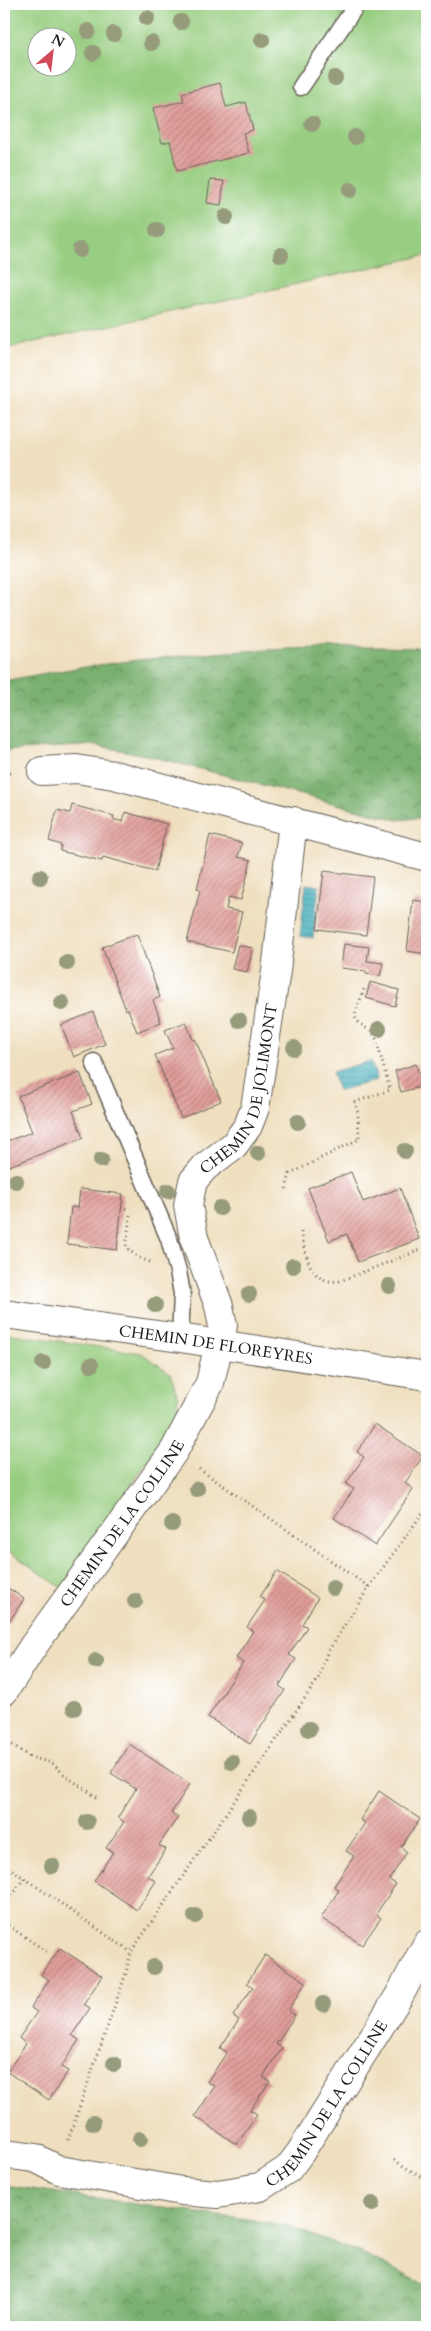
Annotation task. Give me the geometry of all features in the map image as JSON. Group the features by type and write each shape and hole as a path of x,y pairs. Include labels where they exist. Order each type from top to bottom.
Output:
{"street":[{"path":"42,771 93,770 427,857"},
{"name":"CHEMIN DE JOLIMONT","path":"219,1344 223,1326 219,1306 194,1238 188,1204 193,1181 205,1167 234,1145 248,1126 256,1108 276,971 293,821"},
{"name":"CHEMIN DE FLOREYRES","path":"4,1314 180,1338 427,1376"},
{"name":"CHEMIN DE LA COLLINE","path":"4,1691 34,1645 174,1451 210,1383 219,1344"},
{"name":"CHEMIN DE LA COLLINE","path":"4,2154 35,2158 59,2170 182,2191 218,2194 260,2187 274,2180 288,2169 300,2154 399,1996 427,1944"}],"lane":[{"path":"301,87 357,4"},
{"path":"94,1062 169,1239 181,1286 180,1338"}],"path":[{"path":"286,1189 290,1174 358,1139 358,1113 355,1102 390,1090 376,1039 372,1032 356,1021 355,1014 365,987"},
{"path":"301,1232 313,1272 321,1279 331,1282 340,1281 420,1250"},
{"path":"174,1451 369,1587"},
{"path":"59,2170 74,2118 126,1972 131,1952 318,1680 327,1653 369,1587 427,1506"},
{"path":"4,1739 30,1757 52,1763 66,1776 98,1798"},
{"path":"4,1864 131,1952"},
{"path":"4,1908 24,1878"},
{"path":"4,1923 49,1953"},
{"path":"394,2160 427,2181"}],"green space":[{"path":"4,4 427,4 427,255 4,349"},
{"path":"427,648 427,817 398,820 150,756 95,745 4,751 4,681 97,665 190,655 284,649"},
{"path":"4,1333 141,1353 170,1373 178,1397 176,1419 62,1588 4,1548"},
{"path":"4,2185 289,2226 364,2254 427,2286 427,2327 4,2327"}],"water":[{"path":"306,884 319,886 313,938 300,936"},
{"path":"371,1061 377,1080 338,1091 332,1072"}],"building":[{"path":"220,83 226,107 246,102 253,130 243,133 249,153 177,171 170,141 162,143 153,108 184,101 182,93"},
{"path":"210,180 224,181 221,205 207,203"},
{"path":"72,805 114,816 113,819 123,822 125,812 167,824 155,871 103,857 102,861 60,851 61,845 49,841 57,810 70,813"},
{"path":"210,835 242,843 238,857 251,860 241,900 229,897 226,909 242,912 232,952 187,942 200,890 197,889"},
{"path":"324,871 373,877 366,935 317,929"},
{"path":"413,900 427,902 427,954 407,951"},
{"path":"137,934 160,997 153,1000 161,1022 137,1032 128,1009 126,1010 102,947"},
{"path":"344,944 369,947 367,961 383,963 380,976 366,974 366,971 341,968"},
{"path":"238,945 253,948 247,972 232,969"},
{"path":"370,982 399,990 395,1006 366,998"},
{"path":"93,1012 105,1044 74,1057 61,1025"},
{"path":"186,1022 221,1101 181,1118 155,1055 173,1048 165,1030"},
{"path":"416,1064 423,1086 401,1092 395,1071"},
{"path":"80,1073 92,1104 73,1111 83,1138 4,1168 4,1142 32,1132 18,1096"},
{"path":"351,1172 363,1202 400,1188 419,1239 358,1262 347,1234 329,1241 308,1188"},
{"path":"80,1189 123,1194 117,1250 67,1244 71,1207 78,1208"},
{"path":"375,1424 423,1456 405,1483 413,1489 375,1546 334,1518 354,1489 346,1484 364,1457 357,1452"},
{"path":"277,1571 318,1598 302,1624 307,1627 289,1655 296,1659 279,1686 285,1690 250,1744 208,1717 243,1663 236,1658 253,1631 247,1627 265,1600 260,1597"},
{"path":"4,1585 24,1599 4,1629"},
{"path":"129,1744 190,1784 171,1813 178,1817 159,1845 166,1849 148,1876 156,1881 137,1910 94,1881 113,1852 106,1848 124,1822 118,1817 136,1789 111,1773"},
{"path":"379,1791 420,1819 401,1847 407,1852 389,1880 396,1884 376,1914 381,1918 362,1945 321,1918 339,1890 334,1886 354,1856 346,1851 365,1823 360,1820"},
{"path":"60,1948 102,1976 84,2004 90,2008 72,2035 79,2040 61,2067 68,2071 49,2100 7,2072 26,2044 19,2038 37,2012 31,2008 49,1980 41,1975"},
{"path":"265,1955 306,1982 288,2011 295,2015 276,2044 282,2048 263,2077 270,2081 250,2110 257,2114 237,2145 195,2116 215,2086 207,2082 227,2052 220,2048 239,2020 233,2016 253,1987 247,1983"}]}
